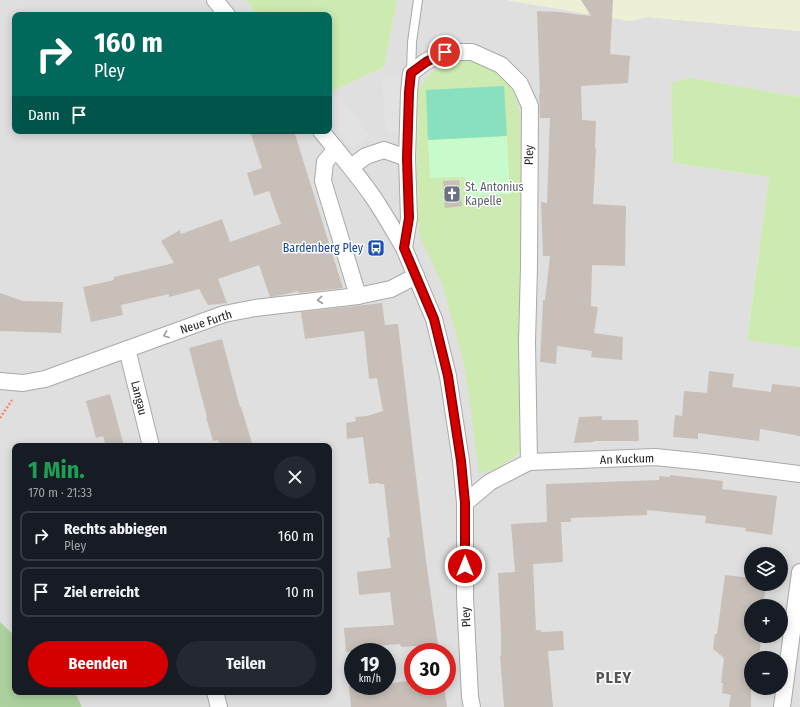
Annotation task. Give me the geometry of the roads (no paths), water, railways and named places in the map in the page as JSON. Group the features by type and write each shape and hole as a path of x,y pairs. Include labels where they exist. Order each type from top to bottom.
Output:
{"street":[{"path":"215,0 225,12"},
{"name":"Pley","path":"411,73 426,62 445,52 472,52 501,65 520,84 530,106 527,342 529,462"},
{"path":"404,248 409,218 407,158 411,73"},
{"name":"Pley","path":"324,134 374,199 404,248 434,319 448,376 461,461 465,503 465,597 470,697 472,707"},
{"path":"336,149 325,162 324,180 358,296"},
{"path":"351,167 366,156 384,150 407,158"},
{"name":"Neue Furth","path":"0,381 23,383 45,379 224,314 255,308 358,296 392,289 416,276"},
{"name":"Langau","path":"127,349 150,443"},
{"name":"An Kuckum","path":"465,503 490,482 529,462 656,457 800,474"},
{"path":"782,707 800,572"},
{"path":"216,695 219,707"}],"lane":[{"path":"411,73 412,42 418,0"}],"place":[{"name":"St. Antonius Kapelle","path":"452,194"},
{"name":"Bardenberg Pley","path":"376,248"}],"district":[{"name":"PLEY","path":"614,677"}]}
